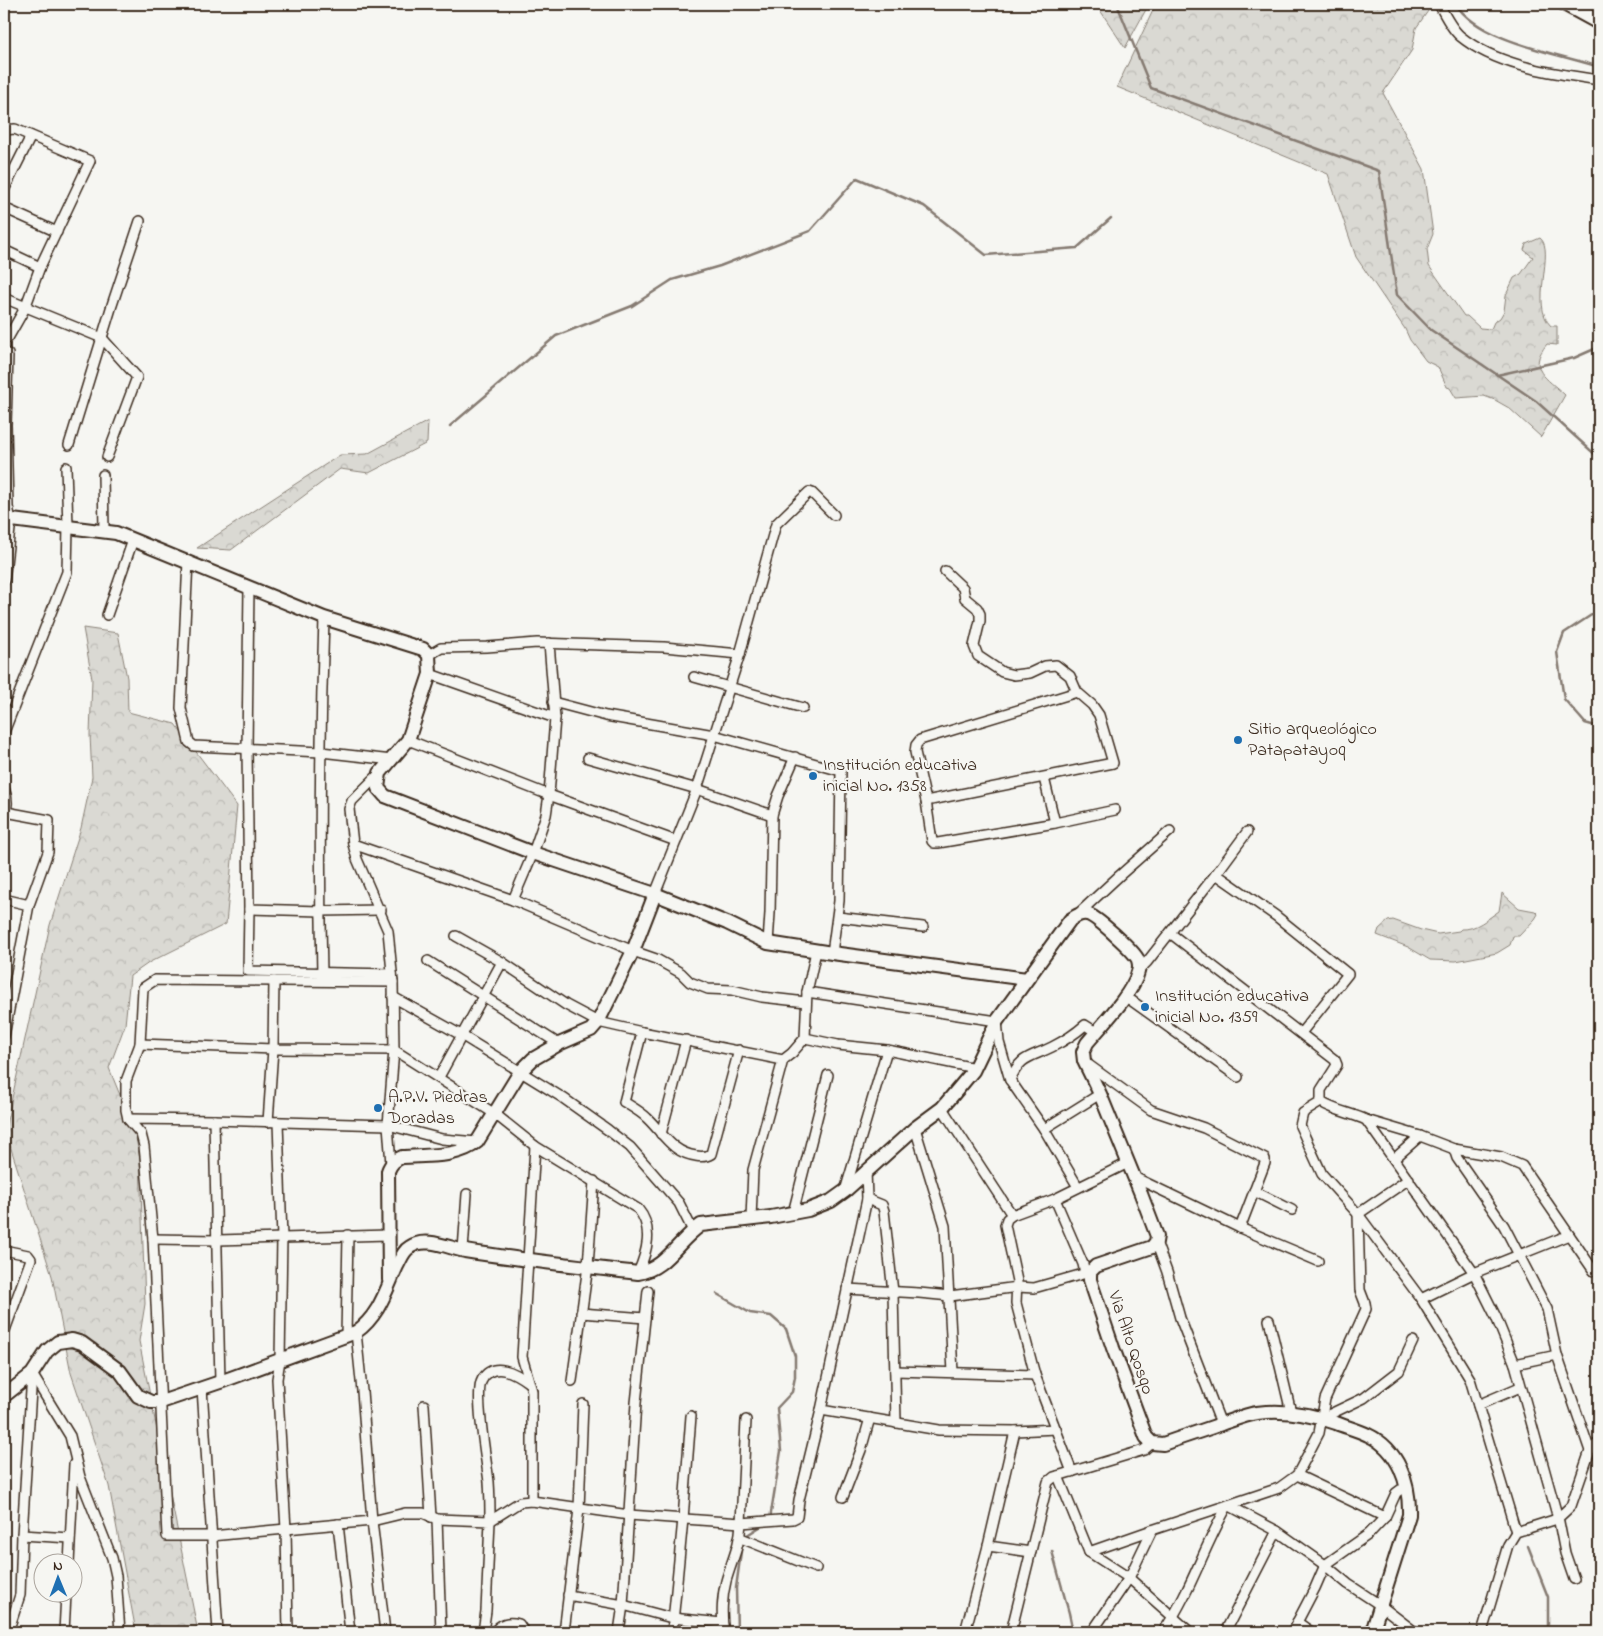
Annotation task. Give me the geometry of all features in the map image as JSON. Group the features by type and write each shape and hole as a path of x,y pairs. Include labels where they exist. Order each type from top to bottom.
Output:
{"main road":[{"path":"1566,4 1599,22"}],"street":[{"path":"1439,4 1459,35 1479,48 1510,62 1550,73 1599,80"},
{"path":"4,130 15,129 90,161 40,267 25,308 8,338"},
{"path":"4,190 31,136"},
{"path":"4,208 57,232"},
{"path":"68,445 140,221"},
{"path":"4,250 40,267"},
{"path":"4,298 102,338 137,378 107,457"},
{"path":"4,581 8,507 5,424 8,354"},
{"path":"4,732 67,572 66,467"},
{"path":"103,475 104,530"},
{"path":"389,1282 388,1171 391,1164 402,1156 442,1154 470,1148 477,1142 520,1072 533,1059 591,1030 598,1022 633,951 697,789 740,654 776,524 809,492 812,492 834,515"},
{"path":"7,519 116,533 324,618 423,648 429,655 430,674 408,740 392,760 352,801 349,810 352,844 381,910 388,931 393,997 394,1050 388,1125 391,1164"},
{"path":"107,615 133,540"},
{"path":"188,561 181,708 189,742 194,746 322,752 392,760"},
{"path":"926,800 965,794 1012,782 1044,778 1113,763 1099,715 1092,705 1077,692 1070,676 1056,665 1045,666 1030,673 1014,675 1002,672 978,656 974,646 980,614 977,608 965,598 963,588 944,570"},
{"path":"249,587 247,748 248,971 392,978"},
{"path":"322,974 324,618"},
{"path":"429,655 440,648 550,643 664,647 740,654"},
{"path":"513,900 533,853 546,815 549,795 555,718 550,643"},
{"path":"430,674 555,718"},
{"path":"694,677 803,708"},
{"path":"1077,692 920,740 915,749 932,840 934,843 1054,823 1115,810"},
{"path":"553,702 606,716 714,735 841,771 838,917 832,953"},
{"path":"4,705 13,709"},
{"path":"408,740 549,795 676,841"},
{"path":"768,943 772,815 795,757"},
{"path":"588,758 697,789 772,815"},
{"path":"380,772 378,788 385,796 533,853 655,894 727,923 768,943 1027,979"},
{"path":"1044,778 1054,823"},
{"path":"4,788 6,794 5,815 49,820 48,852 29,905 4,1036"},
{"path":"4,1396 32,1374 47,1351 58,1342 72,1340 82,1343 120,1371 138,1396 151,1402 161,1402 351,1334 366,1325 379,1307 404,1253 410,1246 419,1243 638,1273 655,1268 693,1231 701,1226 793,1213 831,1202 915,1128 942,1108 975,1068 997,1021 1070,920 1170,831"},
{"path":"847,1289 919,1292 950,1296 1018,1287 1034,1288 1088,1273 1096,1266 1152,1247 1156,1242 1157,1236 1100,1094 1084,1061 1083,1052 1087,1043 1134,984 1139,970 1170,934 1247,832"},
{"path":"352,844 513,900 656,959 681,973 690,982 708,989 732,990 762,997 806,1002"},
{"path":"1216,874 1276,916 1348,974 1301,1033"},
{"path":"4,899 29,905"},
{"path":"249,909 321,912 381,910"},
{"path":"1078,914 1089,914 1096,918 1138,960 1139,970"},
{"path":"838,917 923,927"},
{"path":"1170,934 1335,1060 1337,1066 1321,1090 1321,1102"},
{"path":"456,936 502,962 566,1005 598,1022 783,1060"},
{"path":"751,1219 753,1170 783,1060 792,1053 804,1038 807,992 816,951"},
{"path":"428,961 560,1044"},
{"path":"439,1077 502,962"},
{"path":"392,978 274,981 155,980 143,988 140,1044 126,1081 126,1110 128,1120 141,1134 144,1146 153,1239 167,1536 211,1536 372,1521 405,1513 423,1513 434,1518 490,1521 520,1502 629,1515 741,1523 793,1520 797,1517 799,1500 821,1410 867,1199 866,1170"},
{"path":"268,1122 273,1048 274,981"},
{"path":"807,992 997,1021"},
{"path":"1125,996 1238,1077"},
{"path":"393,997 461,1035 570,1103 630,1147 679,1203 693,1231"},
{"path":"997,1021 999,1042 1010,1080 1044,1129 1078,1187"},
{"path":"1010,1080 1016,1066 1031,1055 1052,1047 1086,1025 1096,1032"},
{"path":"642,1032 624,1102 646,1117 672,1146 682,1153 705,1157 711,1154 739,1050"},
{"path":"804,1038 838,1045 887,1050 975,1068"},
{"path":"661,1134 686,1040"},
{"path":"140,1044 394,1050 495,1114 535,1146 638,1209 647,1224 648,1242 638,1273"},
{"path":"845,1190 887,1050"},
{"path":"1084,1061 1151,1110 1204,1128 1265,1159 1266,1163 1240,1228"},
{"path":"793,1213 828,1075"},
{"path":"1044,1129 1100,1094"},
{"path":"1321,1102 1333,1110 1353,1114 1454,1149 1501,1157 1522,1166 1594,1271"},
{"path":"1321,1102 1303,1114 1300,1126 1322,1174 1358,1214 1421,1298 1470,1379 1516,1532"},
{"path":"942,1108 1012,1215"},
{"path":"128,1120 214,1120 388,1125 442,1139 477,1142"},
{"path":"214,1120 220,1382"},
{"path":"1366,1120 1474,1273 1496,1317 1515,1364 1559,1522 1565,1553 1574,1579"},
{"path":"278,1122 282,1238 278,1379 286,1529 288,1632"},
{"path":"915,1128 945,1226 954,1372"},
{"path":"1394,1159 1420,1136"},
{"path":"532,1502 532,1391 522,1357 535,1146"},
{"path":"1454,1149 1457,1158 1504,1226 1547,1309 1557,1355 1590,1452"},
{"path":"1072,1472 1036,1375 1016,1303 1018,1287 1005,1226 1007,1219 1012,1215 1056,1199 1128,1163"},
{"path":"1134,1177 1240,1228 1318,1261"},
{"path":"1358,1214 1409,1179"},
{"path":"572,1381 588,1266 594,1181"},
{"path":"1254,1191 1292,1210"},
{"path":"464,1250 467,1194"},
{"path":"867,1199 882,1205 884,1211 893,1292 896,1423"},
{"path":"1056,1199 1088,1273"},
{"path":"1090,1552 1279,1488 1297,1475 1319,1433 1325,1399 1366,1309 1360,1290 1358,1214"},
{"path":"348,1235 351,1334 362,1391 372,1521 385,1632"},
{"path":"153,1239 218,1240 388,1235"},
{"path":"1421,1298 1474,1273 1569,1235"},
{"path":"1156,1242 1180,1318 1221,1424"},
{"path":"4,1250 28,1255 31,1259 4,1332"},
{"name":"Via Alto Qosqo","path":"1088,1273 1146,1437 1152,1443"},
{"path":"619,1632 623,1605 636,1403 648,1291"},
{"path":"582,1313 645,1318"},
{"path":"1269,1320 1291,1412"},
{"path":"1322,1418 1364,1398 1399,1371 1413,1341"},
{"path":"1515,1364 1557,1355"},
{"path":"483,1632 486,1611 490,1521 489,1484 480,1384 489,1373 499,1369 508,1370 529,1383"},
{"path":"895,1371 1036,1375"},
{"path":"32,1374 70,1436 80,1477 112,1558 116,1576 120,1632"},
{"path":"8,1632 20,1595 32,1374"},
{"path":"1478,1405 1520,1387"},
{"path":"202,1388 218,1632"},
{"path":"564,1632 579,1509 583,1404"},
{"path":"424,1405 434,1518 441,1632"},
{"path":"821,1410 939,1430 1014,1431 1056,1429"},
{"path":"1011,1632 1048,1482 1058,1476 1144,1450 1152,1443 1163,1444 1256,1413 1291,1412 1322,1418 1368,1435 1381,1442 1395,1458 1407,1489 1410,1502 1406,1527 1372,1632"},
{"path":"672,1632 691,1416"},
{"path":"843,1497 861,1450 870,1418"},
{"path":"568,1596 623,1605 672,1618 723,1628 726,1582 740,1538 746,1420"},
{"path":"965,1632 988,1546 1014,1431"},
{"path":"1482,1632 1508,1545 1516,1532 1557,1519 1570,1506 1590,1452 1599,1442"},
{"path":"69,1554 74,1452"},
{"path":"1297,1475 1385,1517"},
{"path":"1058,1476 1090,1552 1128,1578 1190,1632"},
{"path":"1292,1632 1316,1588 1325,1565 1369,1534 1385,1517 1396,1493 1407,1489"},
{"path":"1228,1505 1277,1531 1415,1632"},
{"path":"1163,1632 1173,1619 1214,1529 1228,1505"},
{"path":"338,1524 350,1632"},
{"path":"1092,1632 1128,1578 1152,1530"},
{"path":"1225,1632 1277,1531"},
{"path":"22,1535 70,1538"},
{"path":"740,1538 816,1568"},
{"path":"988,1546 1031,1552"},
{"path":"64,1632 65,1604"},
{"path":"494,1632 500,1625 511,1622 519,1624 524,1632"},
{"path":"1297,1622 1311,1632"}],"green space":[{"path":"1096,4 1149,4 1125,48"},
{"path":"1156,4 1433,4 1416,28 1412,50 1383,93 1424,169 1433,234 1427,249 1429,266 1464,316 1467,316 1480,328 1491,329 1494,322 1500,318 1504,311 1506,295 1514,278 1521,274 1533,257 1524,250 1526,244 1540,238 1544,244 1542,305 1545,317 1551,326 1557,326 1557,345 1547,344 1538,360 1541,372 1565,395 1541,437 1509,408 1495,400 1484,396 1456,398 1450,388 1447,387 1438,367 1426,361 1410,340 1405,329 1356,257 1328,174 1117,87"},
{"path":"428,421 427,443 369,473 340,469 231,550 197,548 340,455 367,454"},
{"path":"83,628 118,633 127,678 128,712 175,724 237,806 226,924 150,962 130,976 125,1025 109,1068 135,1132 140,1160 145,1304 139,1341 198,1632 136,1632 109,1486 71,1373 52,1276 5,1130 50,925 81,828 92,777 90,735 92,679"},
{"path":"1502,893 1519,908 1535,911 1538,914 1519,936 1513,936 1510,945 1497,953 1456,961 1430,960 1408,947 1377,935 1379,929 1388,921 1393,920 1438,934 1472,928 1499,911"}],"waterway":[{"path":"1117,4 1151,88 1379,171 1397,295 1431,330 1536,401 1599,458"},
{"path":"1456,4 1467,17 1482,28 1501,37 1599,67"},
{"path":"450,426 556,336 632,306 672,280 720,266 810,231 857,178 924,206 986,255 1077,248 1111,218"},
{"path":"1497,375 1574,358 1599,347"},
{"path":"1599,610 1564,633 1557,652 1564,699 1585,723 1599,727"},
{"path":"717,1294 750,1313 771,1316 786,1329 795,1356 795,1377 792,1392 777,1408 781,1451 770,1519"},
{"path":"744,1537 763,1525"},
{"path":"737,1632 736,1588 742,1544"},
{"path":"1528,1546 1548,1597 1548,1632"},
{"path":"1052,1551 1073,1632"}],"place":[{"name":"Sitio arqueológico Patapatayoq","path":"1238,740"},
{"name":"Institución educativa inicial No. 1358","path":"813,776"},
{"name":"Institución educativa inicial No. 1359","path":"1145,1007"},
{"name":"A.P.V. Piedras Doradas","path":"378,1108"}]}
